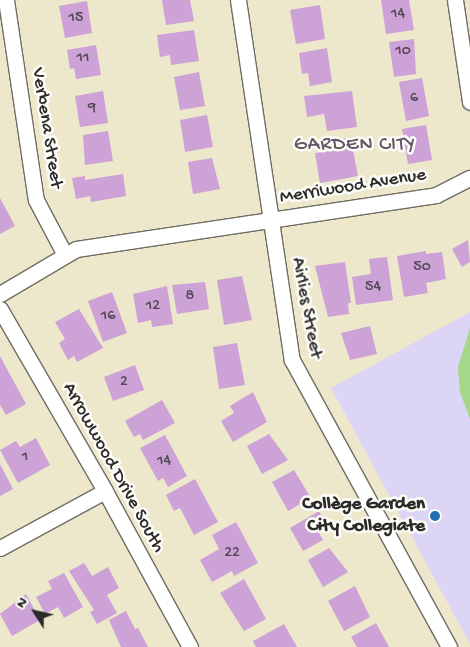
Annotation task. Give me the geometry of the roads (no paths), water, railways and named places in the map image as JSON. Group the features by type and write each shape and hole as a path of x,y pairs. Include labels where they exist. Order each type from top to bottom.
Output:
{"street":[{"name":"Verbena Street","path":"6,0 36,200 65,255"},
{"name":"Airlies Street","path":"238,0 269,220 292,360 449,647"},
{"path":"455,0 470,102"},
{"name":"Merriwood Avenue","path":"0,294 76,249 436,195 470,178"},
{"name":"Arrowwood Drive South","path":"0,310 105,491 190,647"},
{"path":"0,548 105,491"}],"place":[{"name":"Collège Garden City Collegiate","path":"435,516"}],"district":[{"name":"GARDEN CITY","path":"355,145"}]}
